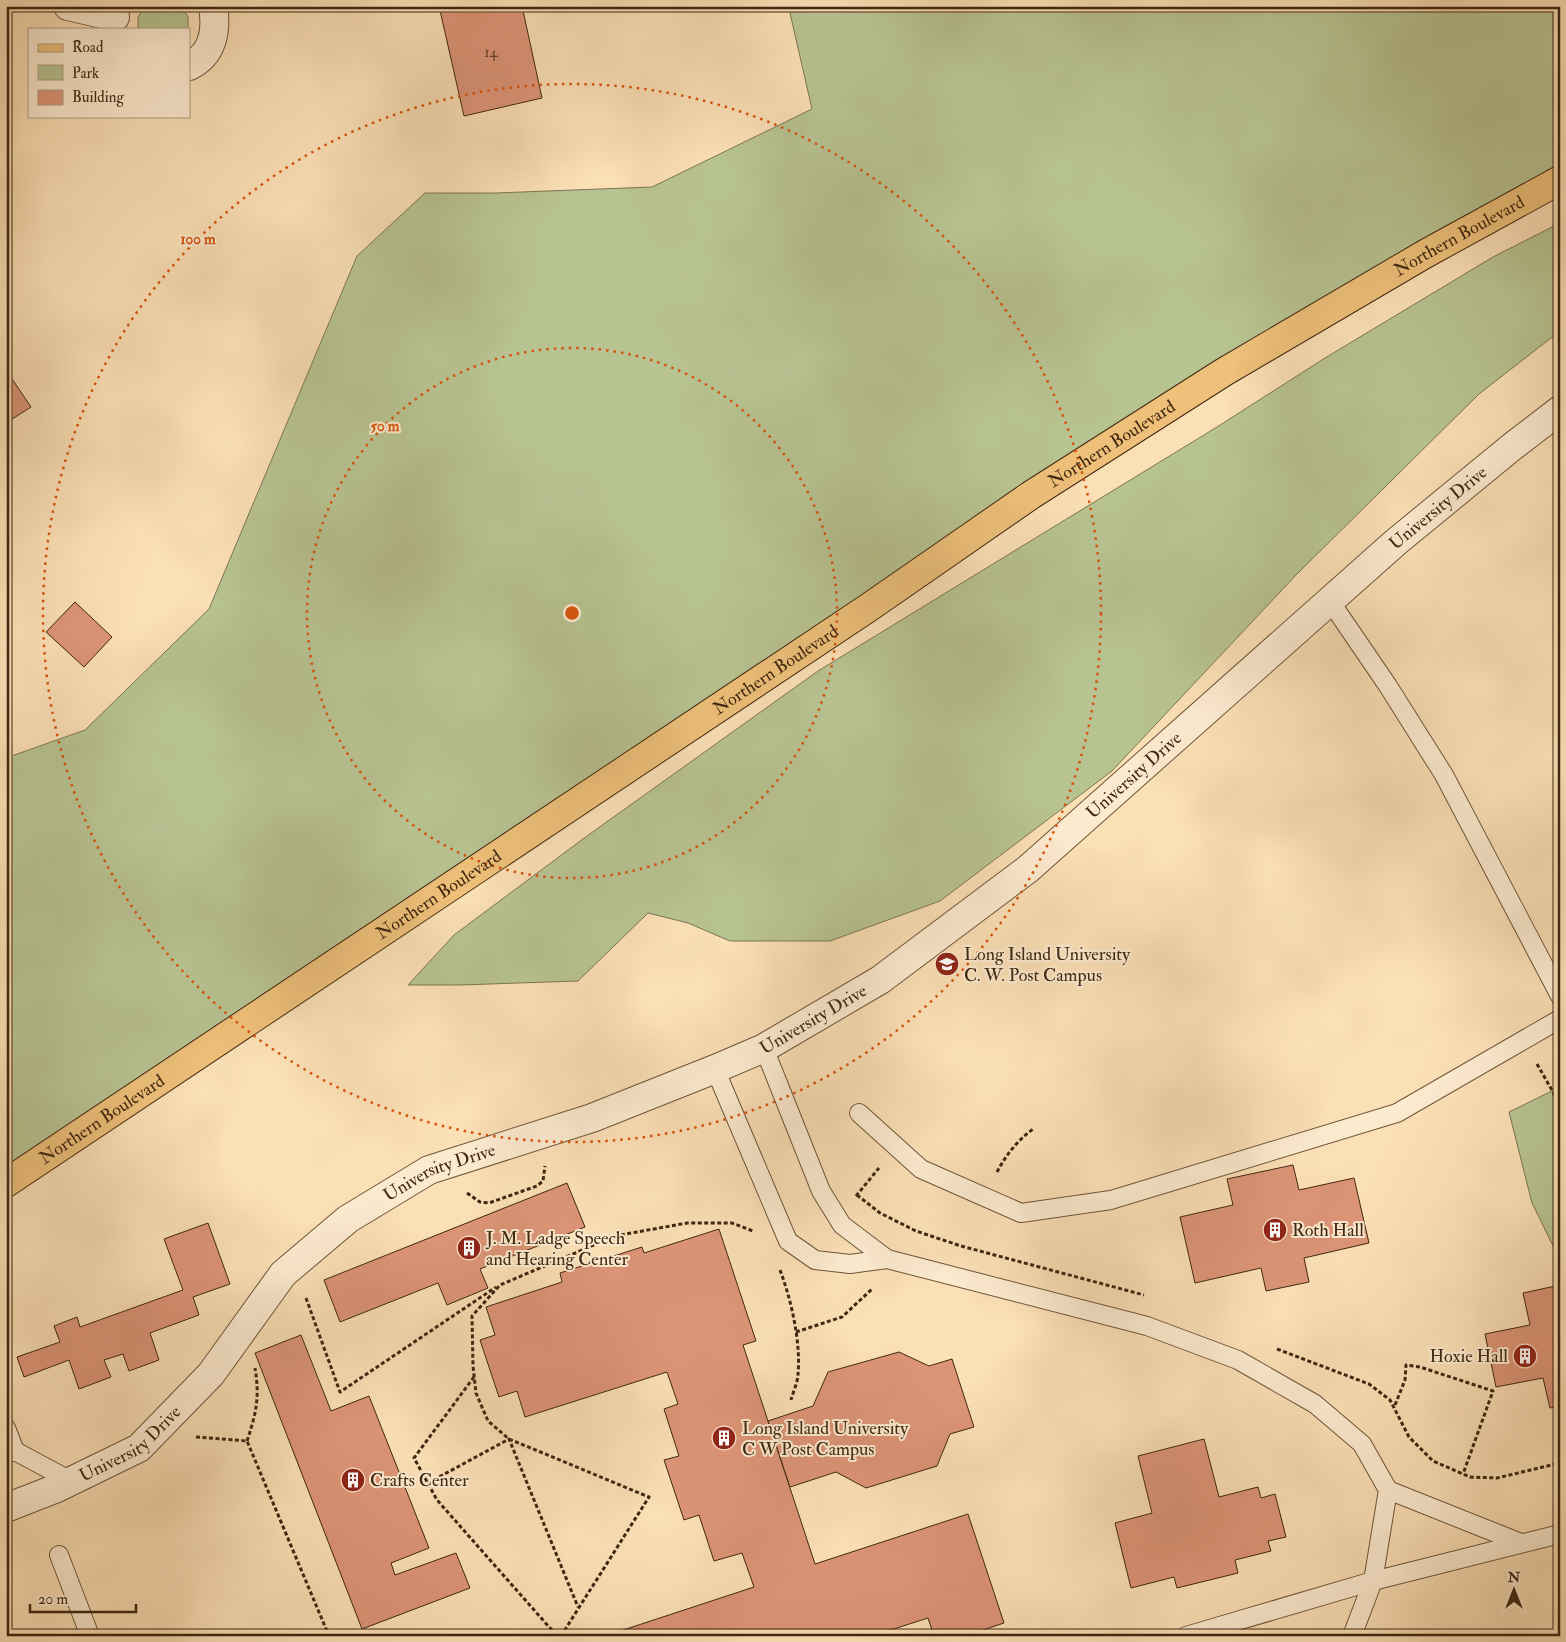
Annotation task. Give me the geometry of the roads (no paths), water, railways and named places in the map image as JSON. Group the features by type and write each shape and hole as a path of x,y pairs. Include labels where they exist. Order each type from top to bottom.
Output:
{"main road":[{"name":"Northern Boulevard","path":"6,1183 868,608 1031,495 1241,362 1425,254 1560,180"}],"street":[{"path":"68,6 116,17"},
{"path":"190,66 206,52 213,38 216,22 213,6"},
{"name":"University Drive","path":"6,1508 71,1481 139,1448 211,1374 283,1274 348,1219 428,1170 592,1118 715,1069 764,1048 880,980 1028,869 1396,542 1512,446 1560,410"}],"lane":[{"path":"1330,601 1388,686 1444,775 1560,996"},
{"path":"859,1113 922,1169 1020,1214 1111,1200 1397,1113 1560,1019"},
{"path":"764,1048 820,1191 842,1225 887,1259"},
{"path":"715,1069 788,1241 815,1260 850,1264 887,1259 1147,1326 1238,1360 1315,1404 1362,1444 1388,1490 1373,1581 1352,1636"},
{"path":"6,1428 11,1452 71,1481"},
{"path":"1388,1490 1522,1542"},
{"path":"1186,1636 1373,1581 1522,1542 1560,1534"},
{"path":"59,1555 90,1636"}],"place":[{"name":"Long Island University C. W. Post Campus","path":"947,964"},
{"name":"Roth Hall","path":"1275,1230"},
{"name":"J. M. Ladge Speech and Hearing Center","path":"469,1248"},
{"name":"Hoxie Hall","path":"1525,1356"},
{"name":"Long Island University C W Post Campus","path":"724,1438"},
{"name":"Crafts Center","path":"353,1480"}]}
